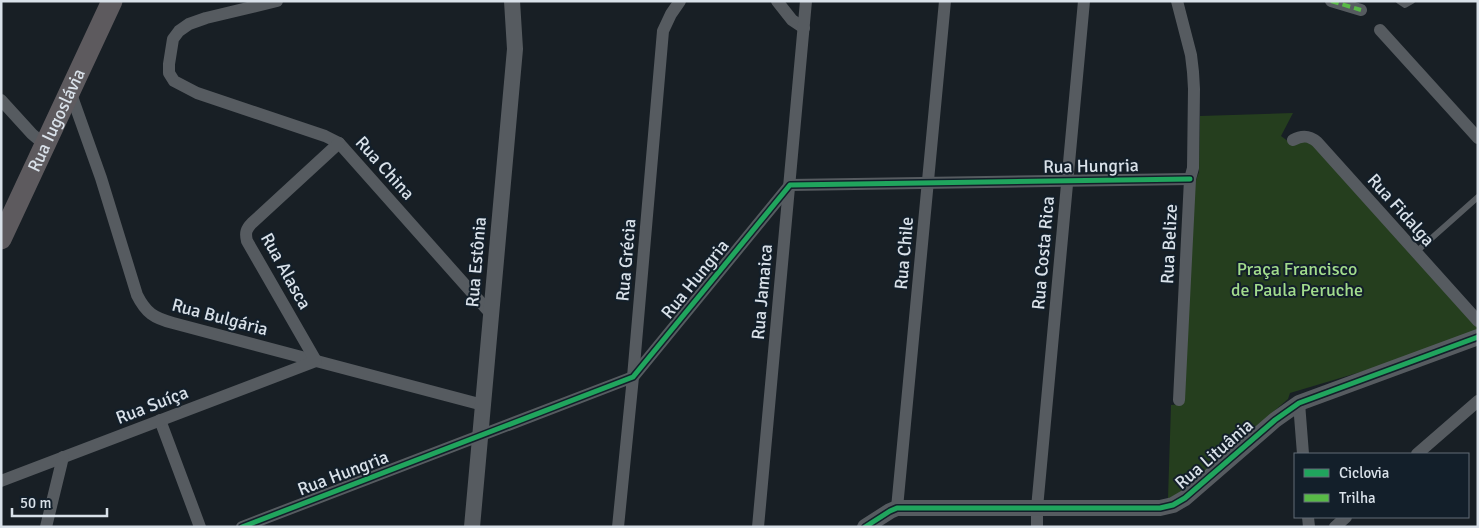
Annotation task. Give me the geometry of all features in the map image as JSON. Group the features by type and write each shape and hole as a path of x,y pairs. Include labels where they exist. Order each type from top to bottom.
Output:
{"main road":[{"name":"Rua Iugoslávia","path":"1,239 112,1"}],"street":[{"name":"Rua China","path":"277,1 206,18 189,24 173,40 169,73 174,81 197,93 325,136 339,143 491,314"},
{"name":"Rua Estônia","path":"472,527 516,49 512,1"},
{"name":"Rua Grécia","path":"618,527 663,31 680,1"},
{"path":"777,1 792,20 804,28"},
{"name":"Rua Jamaica","path":"758,527 806,1"},
{"name":"Rua Chile","path":"898,508 944,1"},
{"name":"Rua Costa Rica","path":"1037,527 1037,508 1084,1"},
{"name":"Rua Belize","path":"1178,1 1191,55 1194,88 1193,168 1190,179 1179,400"},
{"path":"1331,1 1361,10"},
{"path":"1380,30 1478,138"},
{"name":"Rua Bulgária","path":"70,91 101,178 137,295 148,312 159,319 173,323 483,405"},
{"path":"1,100 32,134 45,145"},
{"name":"Rua Fidalga","path":"1292,140 1299,136 1304,136 1317,142 1478,321"},
{"name":"Rua Alasca","path":"316,361 247,241 246,234 248,227 252,223 339,143"},
{"name":"Rua Hungria","path":"242,527 633,376 790,185 1190,179"},
{"name":"Rua Lituânia","path":"865,527 898,508 1160,508 1173,505 1185,498 1275,420 1299,402 1478,337"},
{"name":"Rua Suíça","path":"1,481 316,361"},
{"path":"1418,453 1478,401"},
{"path":"1299,402 1303,453"},
{"path":"160,420 200,527"},
{"path":"46,527 64,457"},
{"path":"1334,527 1345,518"}],"lane":[{"path":"1399,1 1405,5 1412,1"},
{"path":"1416,252 1478,197"}],"green space":[{"name":"Praça Francisco de Paula Peruche","path":"1293,113 1281,136 1289,142 1313,139 1478,321 1478,337 1290,393 1288,399 1187,488 1168,499 1171,405 1183,404 1195,183 1199,172 1200,116"}],"marked path":[{"path":"1331,1 1361,10"}],"cycle path":[{"path":"242,527 633,377 790,185 1190,179"},
{"path":"865,527 897,508 1160,508 1173,505 1185,498 1275,420 1299,403 1478,337"}]}
